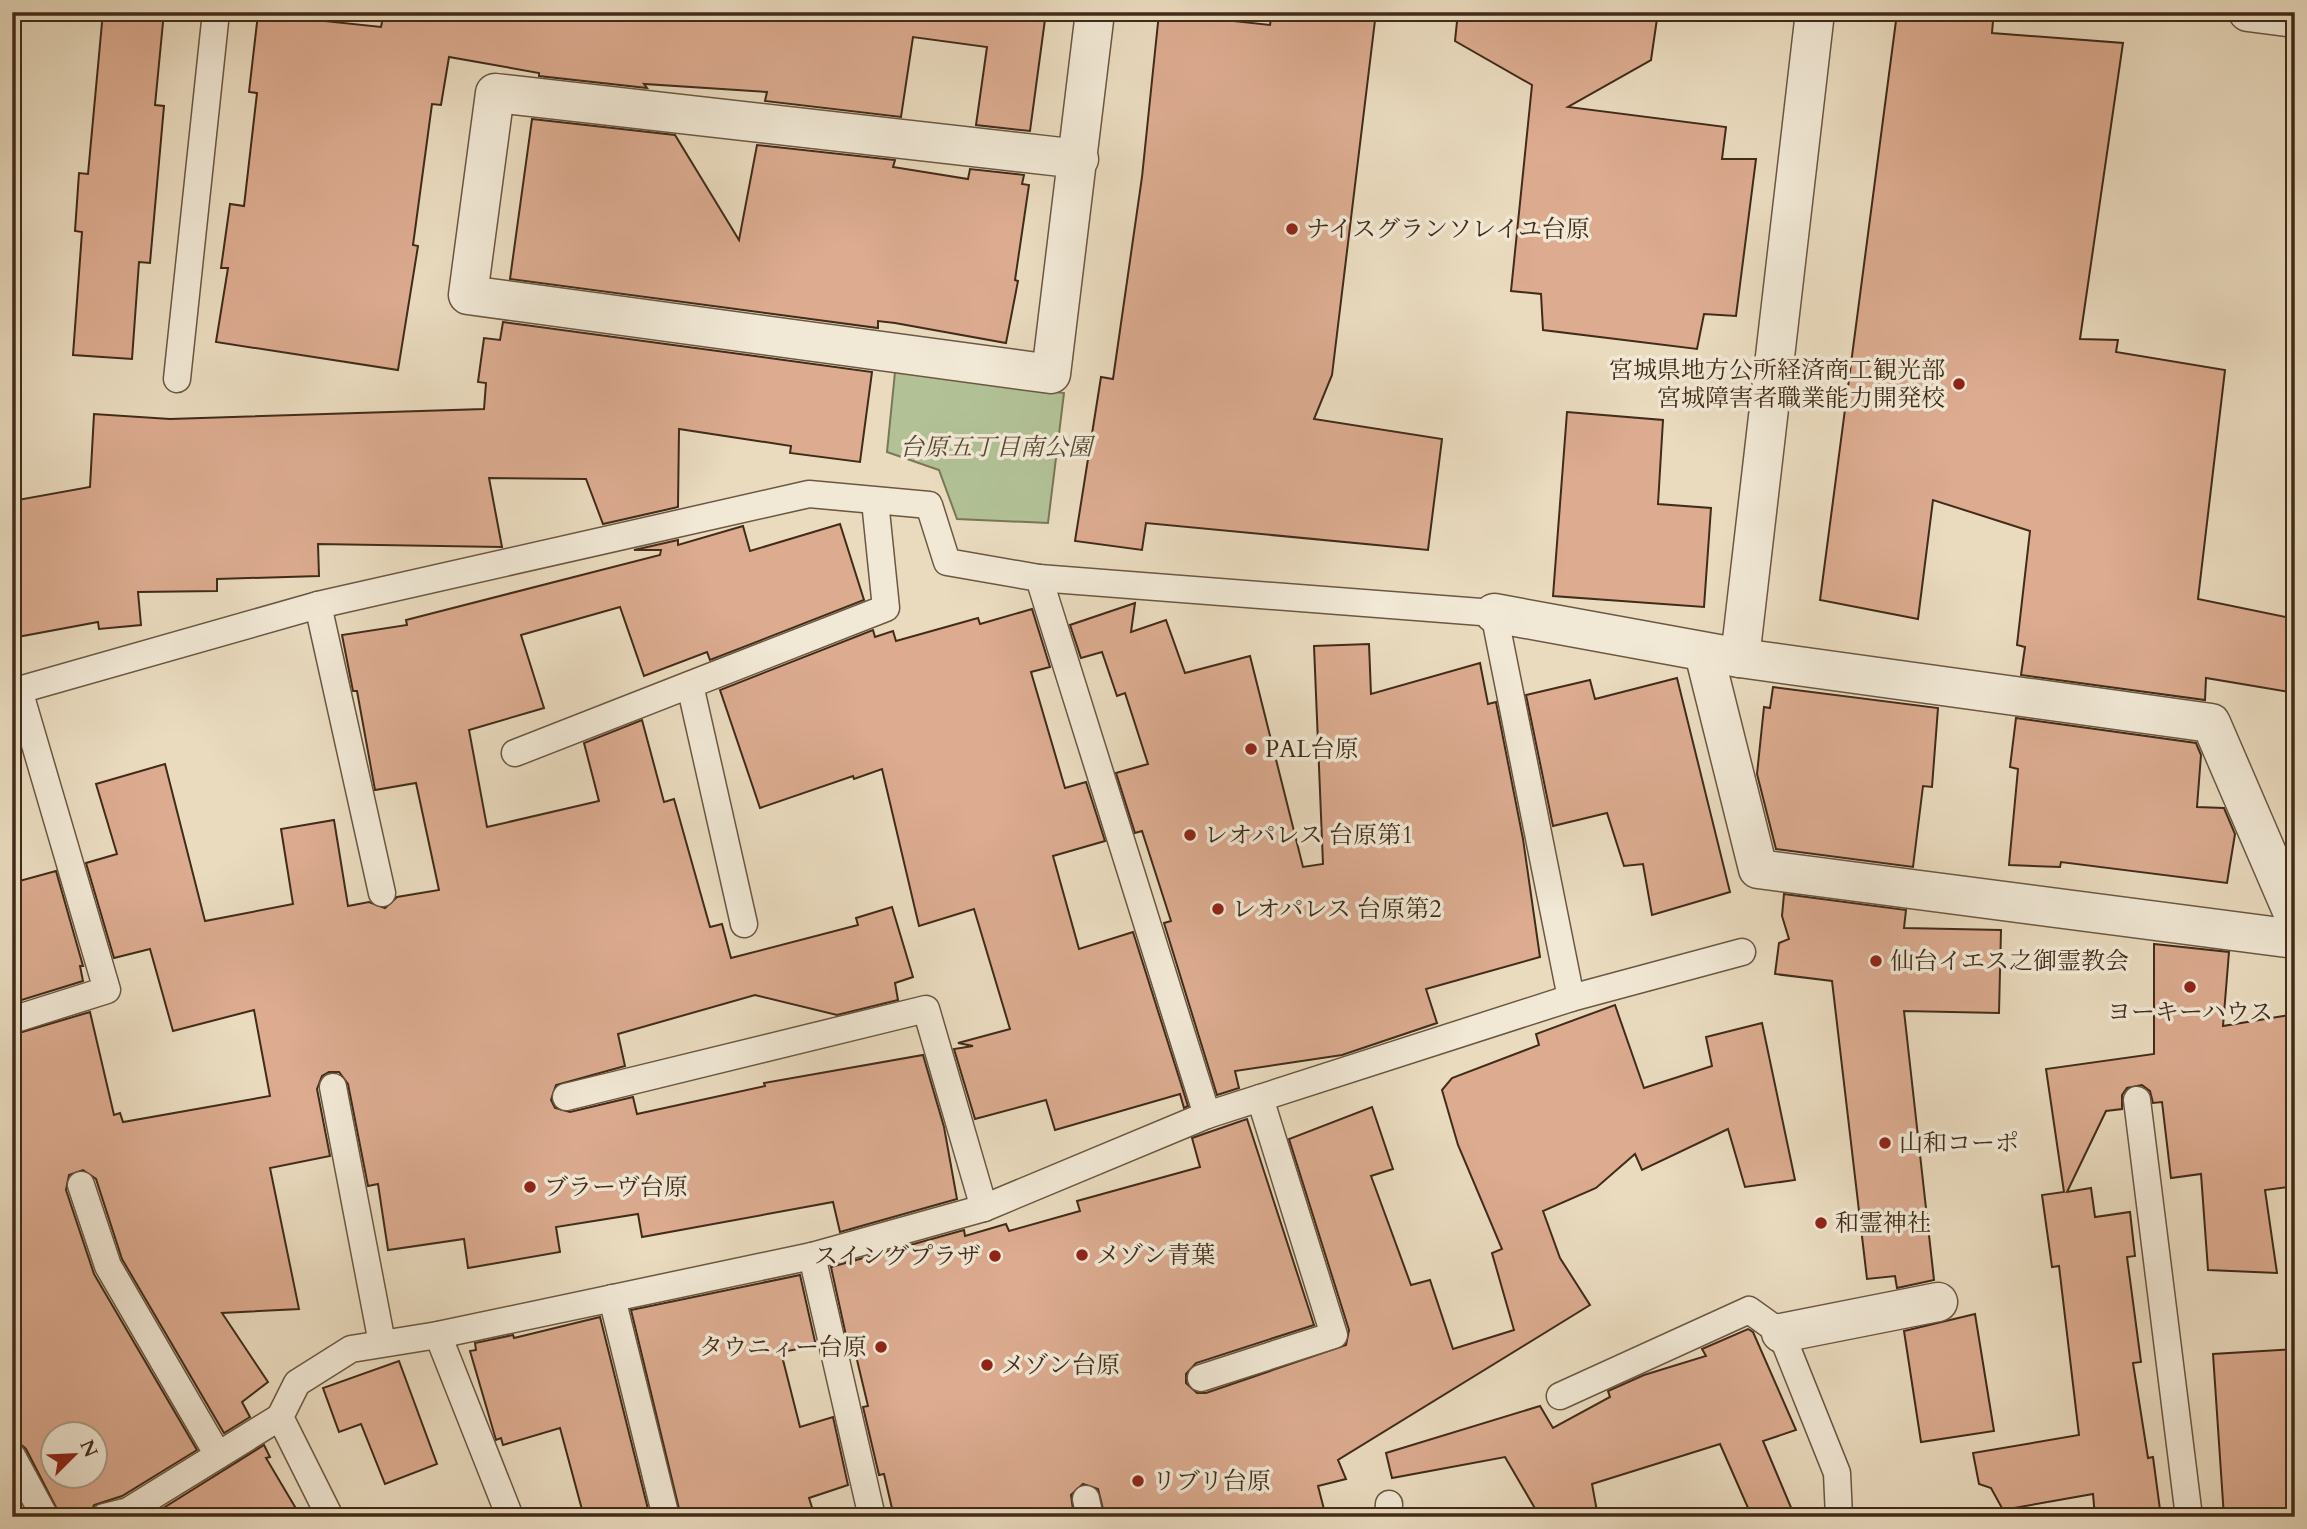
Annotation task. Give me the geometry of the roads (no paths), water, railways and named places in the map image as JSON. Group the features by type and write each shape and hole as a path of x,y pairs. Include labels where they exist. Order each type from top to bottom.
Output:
{"street":[{"path":"1079,159 495,93 468,295 1051,374 1079,159 1094,12"},
{"path":"1815,12 1722,655 1759,869 2295,939"},
{"path":"2248,12 2295,15"},
{"path":"1494,613 1722,655 2211,723 2295,918"},
{"path":"1781,1333 1938,1302"}],"lane":[{"path":"177,379 216,12"},
{"path":"12,1020 107,990 15,691 318,605 809,495 929,505 947,562 1039,578 1494,613 1571,998"},
{"path":"515,753 887,608 875,501"},
{"path":"1039,578 1208,1115"},
{"path":"318,605 382,894"},
{"path":"690,685 744,924"},
{"path":"104,1517 128,1511 280,1417 297,1383 351,1349 438,1335 812,1256 984,1208 1208,1115 1571,998 1742,952"},
{"path":"566,1097 926,1009 984,1208"},
{"path":"332,1087 382,1343"},
{"path":"1201,1378 1334,1335 1260,1098"},
{"path":"2137,1100 2189,1517"},
{"path":"82,1185 108,1266 218,1455"},
{"path":"812,1256 872,1517"},
{"path":"612,1298 666,1517"},
{"path":"1559,1396 1749,1310 1781,1333 1837,1473 1839,1517"},
{"path":"438,1335 510,1517"},
{"path":"280,1417 330,1517"},
{"path":"12,1456 45,1517"}],"place":[{"name":"ナイスグランソレイユ台原","path":"1292,229"},
{"name":"宮城県地方公所経済商工観光部 宮城障害者職業能力開発校","path":"1959,384"},
{"name":"PAL台原","path":"1251,749"},
{"name":"レオパレス 台原第1","path":"1190,835"},
{"name":"レオパレス 台原第2","path":"1218,909"},
{"name":"仙台イエス之御霊教会","path":"1876,961"},
{"name":"ヨーキーハウス","path":"2190,987"},
{"name":"山和コーポ","path":"1885,1143"},
{"name":"ブラーヴ台原","path":"530,1187"},
{"name":"和霊神社","path":"1821,1223"},
{"name":"メゾン青葉","path":"1082,1255"},
{"name":"スイングプラザ","path":"995,1256"},
{"name":"タウニィー台原","path":"881,1347"},
{"name":"メゾン台原","path":"987,1365"},
{"name":"リブリ台原","path":"1138,1481"}],"park label":[{"name":"台原五丁目南公園","path":"996,447"}]}
